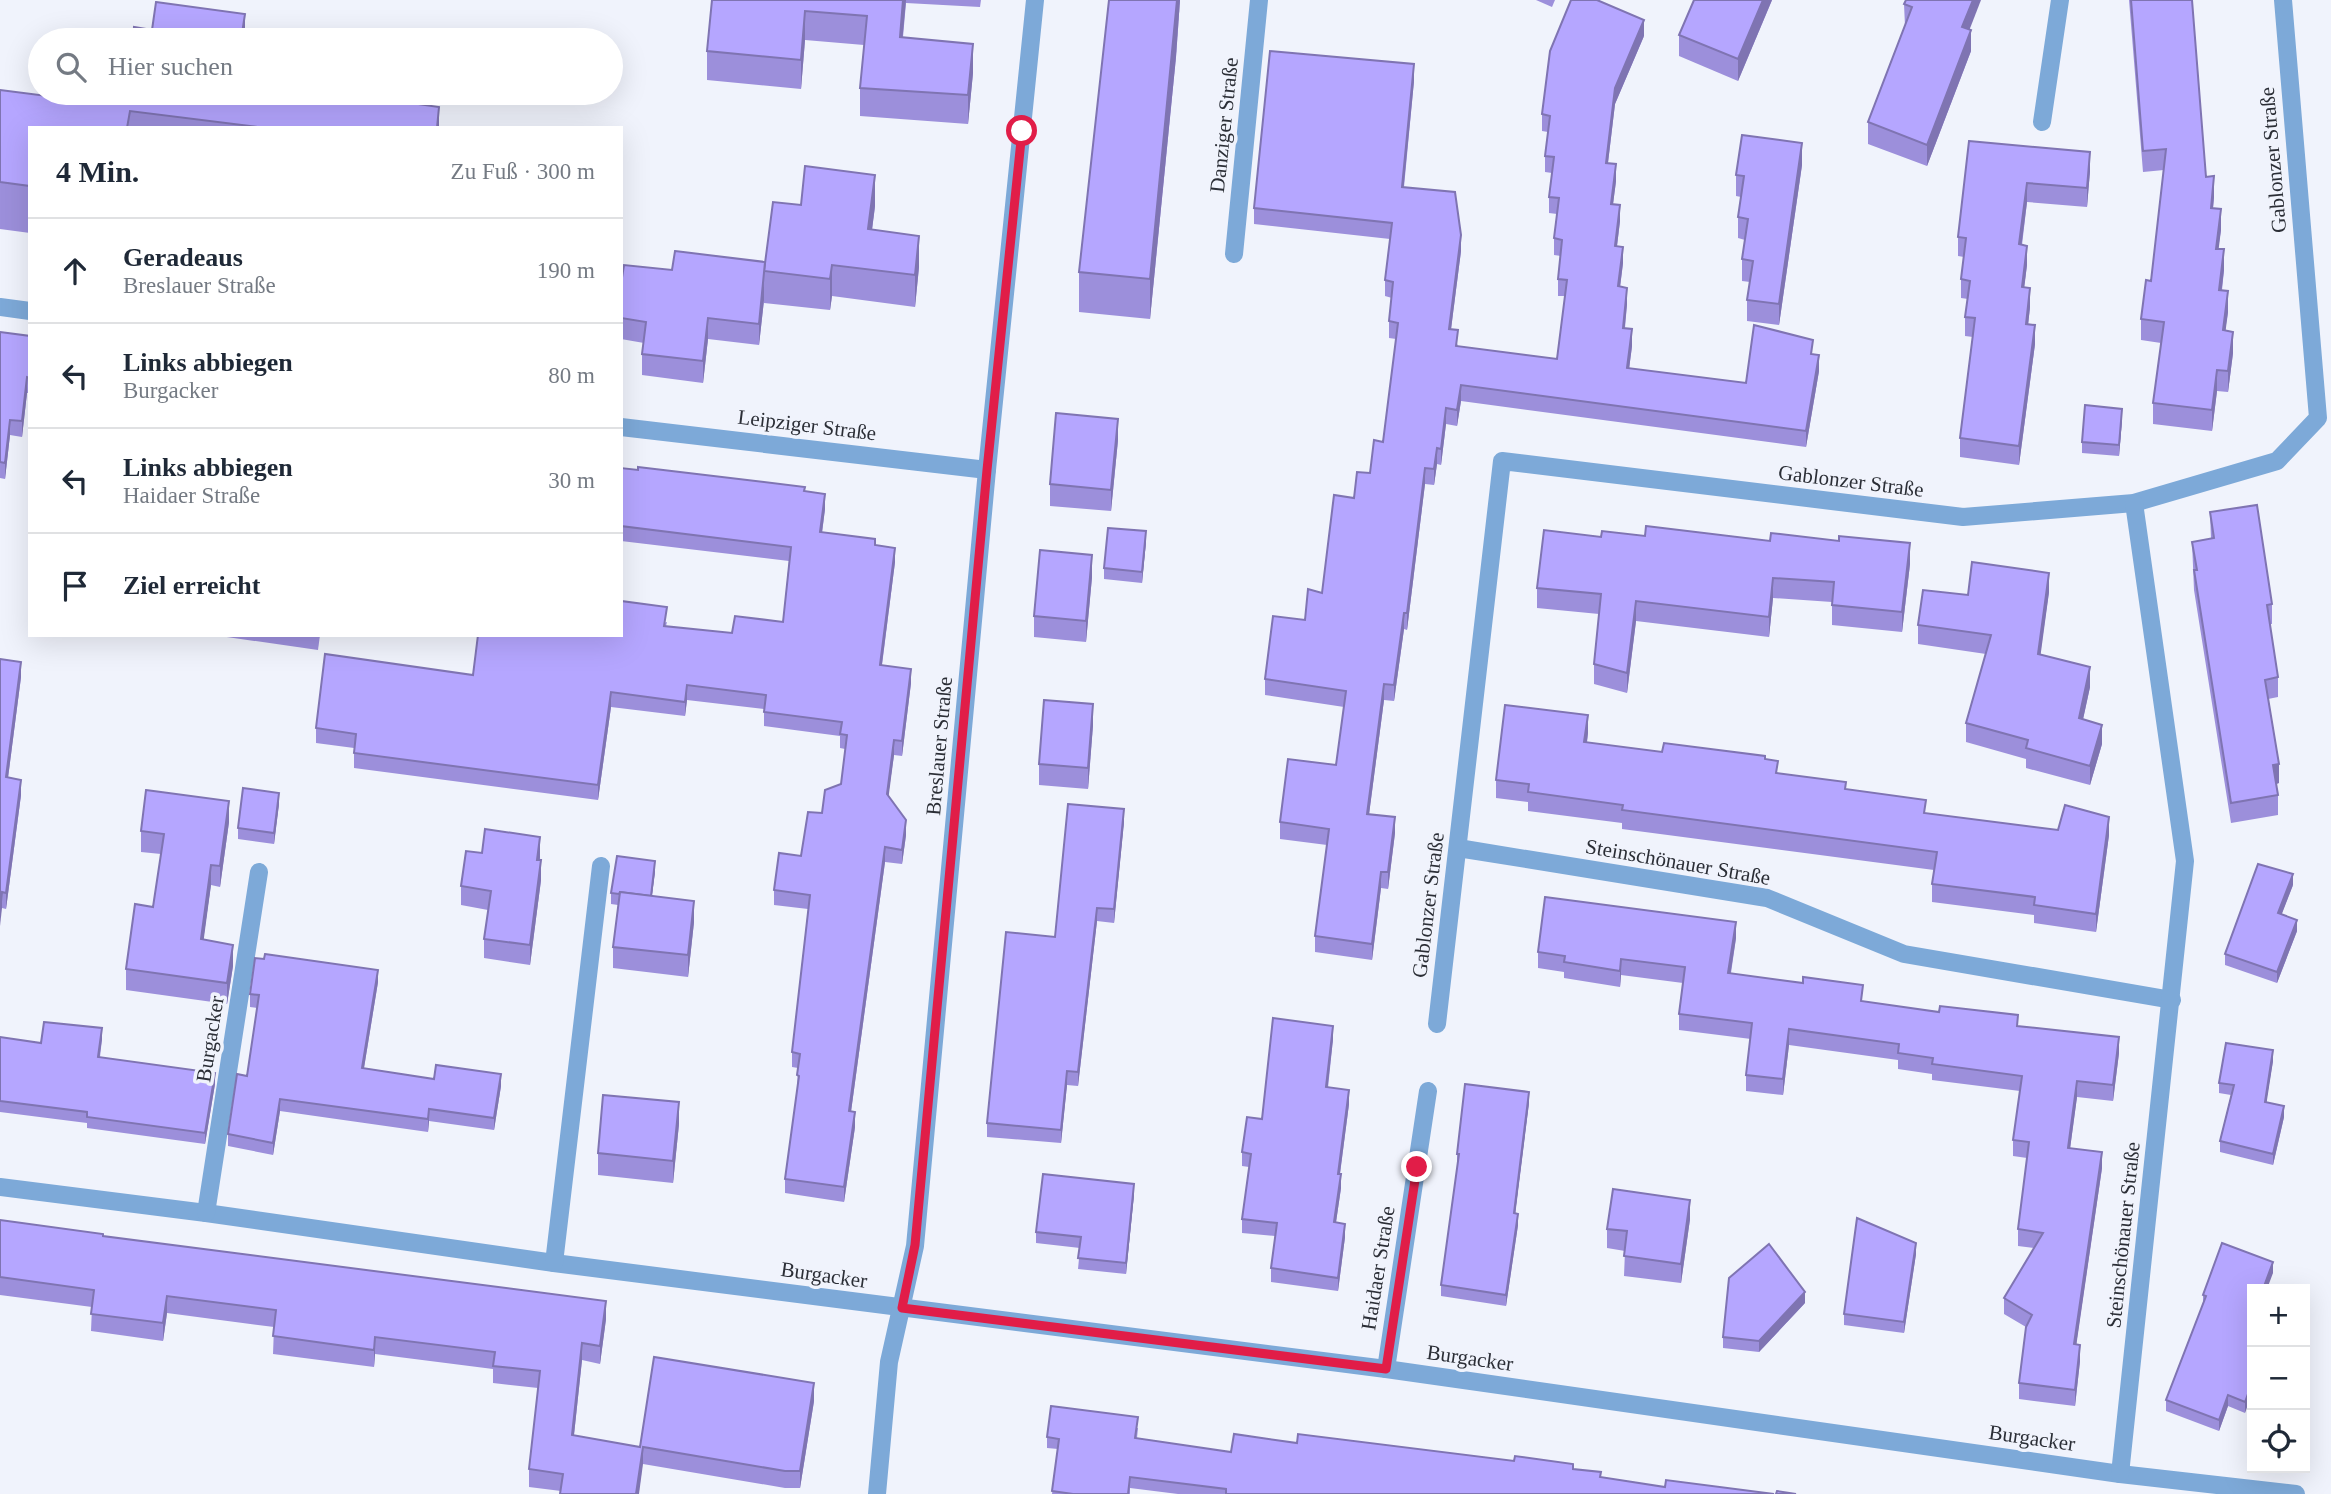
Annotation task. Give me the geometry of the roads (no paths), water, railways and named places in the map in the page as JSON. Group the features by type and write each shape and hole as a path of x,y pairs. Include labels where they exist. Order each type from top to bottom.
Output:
{"street":[{"name":"Breslauer Straße","path":"877,1494 888,1362 915,1245 987,470 1035,0"},
{"name":"Danziger Straße","path":"1234,254 1259,0"},
{"path":"2042,122 2060,0"},
{"name":"Gablonzer Straße","path":"1437,1024 1502,461 1963,517 2134,503 2277,461 2318,418 2283,0"},
{"path":"0,307 28,311"},
{"name":"Leipziger Straße","path":"623,427 987,470"},
{"name":"Steinschönauer Straße","path":"2120,1474 2185,861 2134,503"},
{"name":"Steinschönauer Straße","path":"1458,848 1767,898 1905,954 2172,1000"},
{"path":"554,1263 601,866"},
{"name":"Burgacker","path":"206,1213 259,872"},
{"name":"Haidaer Straße","path":"1386,1369 1428,1091"},
{"name":"Burgacker","path":"0,1187 206,1213 554,1263 1386,1369 2120,1474 2296,1494"}]}
